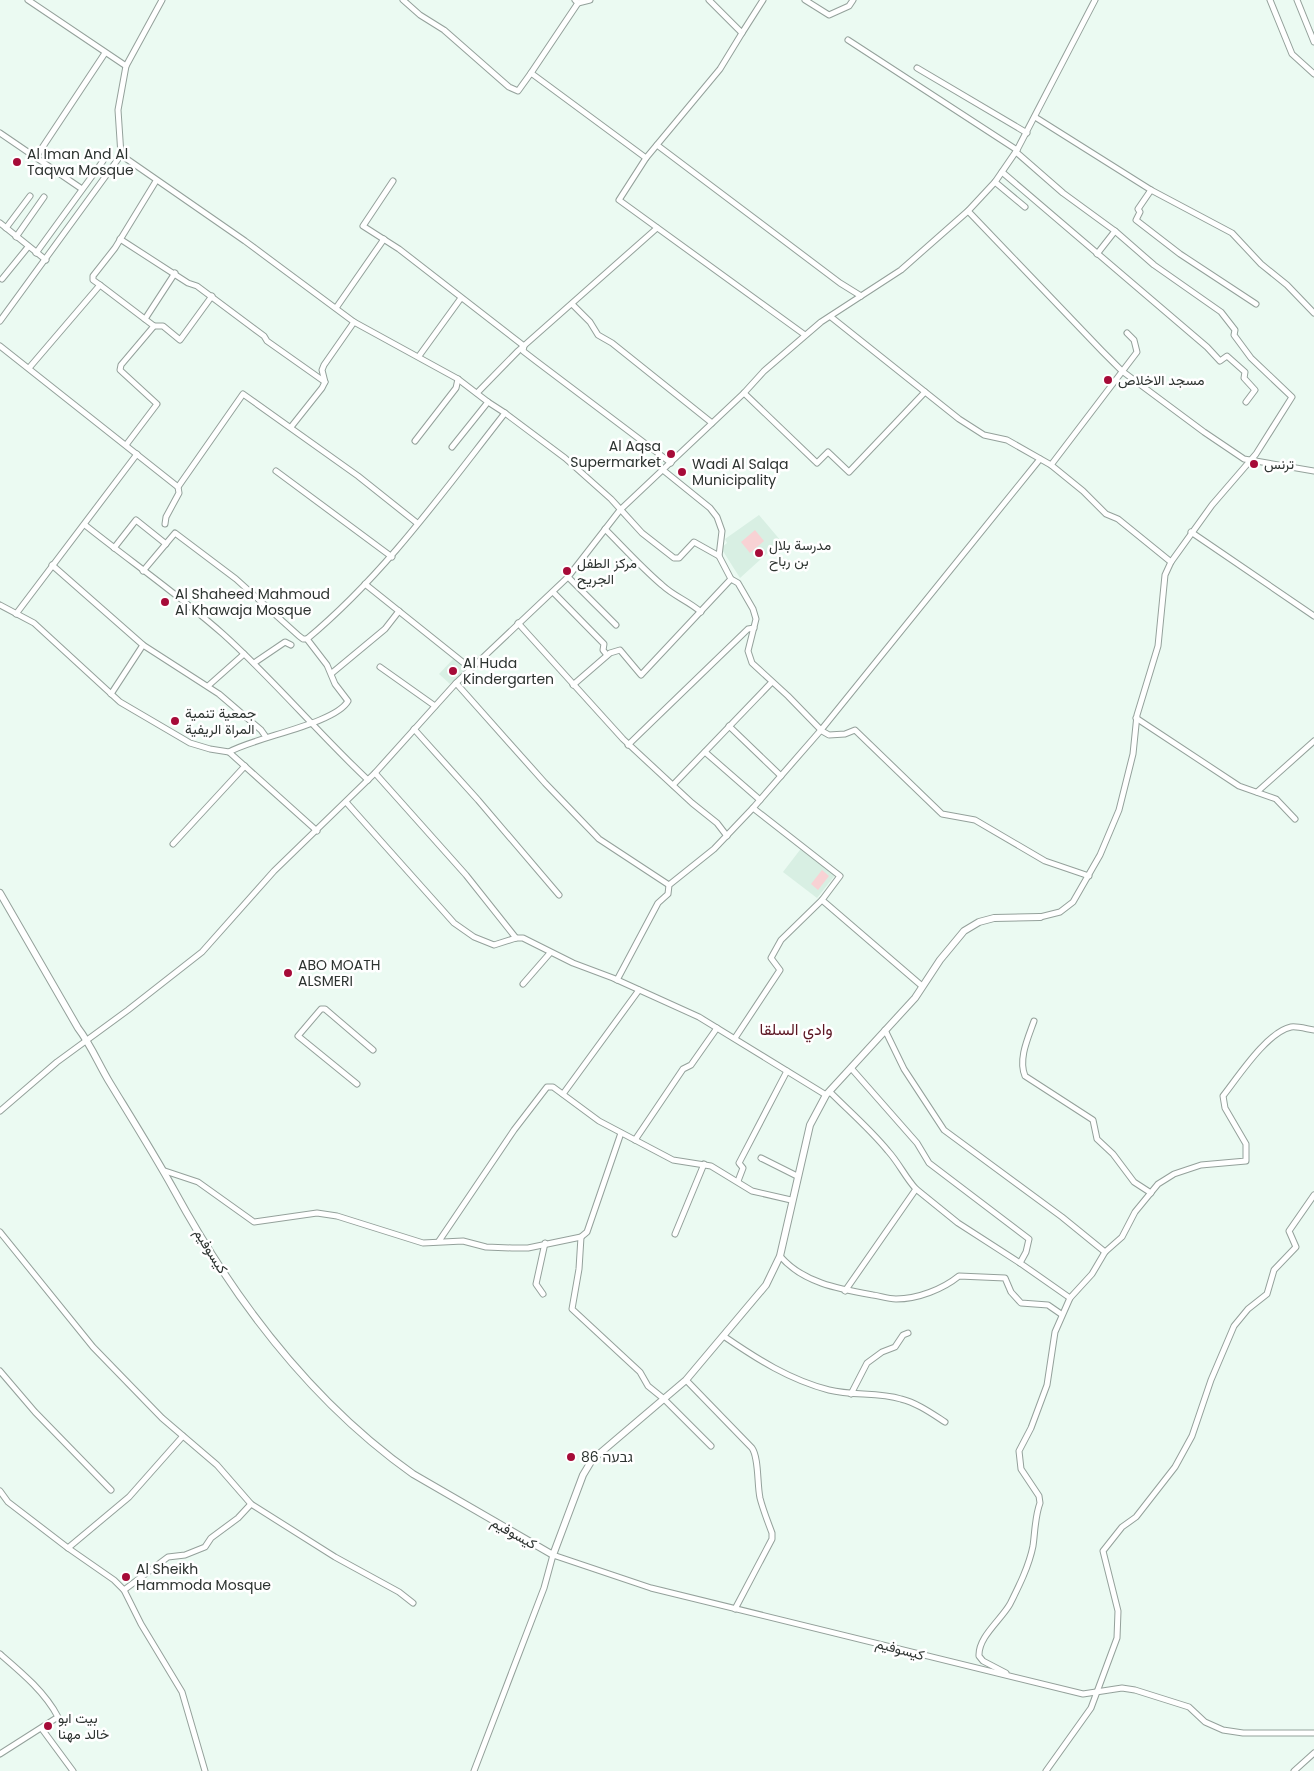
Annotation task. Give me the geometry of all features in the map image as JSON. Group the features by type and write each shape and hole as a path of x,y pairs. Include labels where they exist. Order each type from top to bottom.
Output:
{"street":[{"path":"28,0 126,66"},
{"path":"0,321 121,155 118,110 126,66 162,0"},
{"path":"402,0 420,15 444,30 509,87 518,91 576,2 590,0"},
{"path":"708,0 742,33"},
{"path":"763,0 720,69 646,158 619,200 805,335"},
{"path":"805,0 829,15 849,6 853,0"},
{"path":"0,1111 57,1062 202,952 274,871 376,773 470,668 568,577 620,510 744,393 764,370 821,322 901,270 968,211 995,182 1027,133 1095,0"},
{"path":"1270,0 1292,54 1314,74"},
{"path":"1297,0 1314,42"},
{"path":"474,1771 544,1588 552,1555 582,1475 592,1460 686,1380 766,1285 780,1256 796,1176 812,1118 828,1093 915,998 950,946 972,926 1002,917 1040,917 1064,909 1073,902 1089,876 1108,835 1124,792 1133,754 1136,718 1158,646 1164,583 1171,562 1191,532 1250,460 1284,411 1292,396 1279,386 1251,358 1234,335 1235,330 1221,312 1154,265 1115,231 1063,193 1016,151 848,40"},
{"path":"36,157 105,53"},
{"path":"917,68 1027,133"},
{"path":"531,73 646,158"},
{"path":"1035,116 1151,190 1232,234 1245,245 1260,264 1288,285 1314,313"},
{"path":"0,133 82,189"},
{"path":"657,145 840,283 861,296"},
{"path":"121,155 354,322 458,379 505,413 565,458 642,533 674,558 679,558 694,542 719,556 731,579 738,583 753,609 756,619 748,651 752,663 821,730 829,735 844,734 855,730 942,814 974,820 1045,861 1089,876"},
{"path":"36,253 103,161"},
{"path":"1002,172 1207,347 1220,361 1227,356 1239,366 1245,372 1244,378 1255,390 1246,402"},
{"path":"156,181 120,239 93,276 93,280 154,326 163,326 180,340 212,296"},
{"path":"393,181 364,226 384,239 524,346"},
{"path":"995,182 1025,207"},
{"path":"1151,190 1138,209 1140,212 1136,220 1180,254 1256,304"},
{"path":"6,228 30,196"},
{"path":"16,236 44,197"},
{"path":"968,211 1122,371 1204,432 1244,459 1314,471"},
{"path":"0,223 46,260"},
{"path":"477,393 524,346 657,228"},
{"path":"1097,254 1115,231"},
{"path":"120,239 212,296 264,336 267,341 325,382"},
{"path":"336,308 384,239"},
{"path":"2,278 28,247"},
{"path":"145,319 175,273"},
{"path":"29,368 100,285"},
{"path":"419,356 461,298"},
{"path":"572,304 590,322 598,335 612,343 712,423"},
{"path":"831,317 959,419 984,434 1007,440 1051,465 1083,491 1106,514 1118,519 1171,562"},
{"path":"325,382 322,370 324,365 354,322"},
{"path":"126,446 157,404 127,378 120,370 121,364 154,326"},
{"path":"1051,465 1137,352 1134,340 1127,333"},
{"path":"0,346 178,487 179,493 166,518 165,524"},
{"path":"524,346 523,351 671,463"},
{"path":"414,441 456,388 458,379"},
{"path":"290,428 325,382"},
{"path":"744,393 768,413 817,463 828,452 849,472 925,392"},
{"path":"178,487 243,394 403,509 417,523"},
{"path":"452,448 488,402"},
{"path":"143,571 174,533 236,579 299,636 303,639 307,638 392,557 505,413"},
{"path":"16,614 137,454"},
{"path":"617,980 658,903 668,894 669,885 714,849 781,776 821,730 1040,459"},
{"path":"663,470 710,508 717,517 722,531 719,556"},
{"path":"276,471 392,557"},
{"path":"114,548 136,520 166,544"},
{"path":"85,524 222,633 254,663 368,780"},
{"path":"605,530 661,585 674,595 687,600 701,612"},
{"path":"1191,532 1314,616"},
{"path":"52,565 143,645 208,686 261,730 266,737"},
{"path":"568,577 616,625"},
{"path":"573,685 607,655 620,650 641,676 731,579"},
{"path":"365,584 470,668"},
{"path":"553,592 604,644 603,650 607,655"},
{"path":"0,605 34,623 120,702 190,743 210,750 229,752 266,737 293,731 339,711 348,701 334,684 331,677 332,673 307,638"},
{"path":"332,673 385,629 400,611"},
{"path":"518,623 628,745 717,823 727,836"},
{"path":"628,745 748,629 754,628"},
{"path":"254,663 285,642 291,645"},
{"path":"111,694 143,645"},
{"path":"208,686 244,654"},
{"path":"380,667 435,706"},
{"path":"456,683 545,783 599,838 669,885"},
{"path":"673,785 771,683"},
{"path":"1136,718 1186,748 1239,786 1276,799 1295,818"},
{"path":"729,726 781,776"},
{"path":"414,729 559,895"},
{"path":"1257,792 1314,741"},
{"path":"229,752 317,831"},
{"path":"705,752 760,800"},
{"path":"173,844 245,766"},
{"path":"376,773 460,868 516,938"},
{"path":"346,802 454,923 474,937 494,945 516,938 526,940 550,953 617,980 717,1028 787,1071 828,1093 888,1151 901,1172 916,1189 958,1223 1070,1298"},
{"path":"735,1038 780,970 771,958 781,940 822,900 840,876 753,808"},
{"name":"كيسوفيم","path":"0,893 78,1028 88,1040 107,1077 224,1272 260,1326 294,1367 326,1401 388,1456 413,1474 552,1555 623,1580 1083,1694 1122,1688 1135,1690 1189,1707 1209,1725 1236,1732 1314,1733"},
{"path":"822,900 922,986"},
{"path":"523,984 550,953"},
{"path":"563,1094 639,990"},
{"path":"358,1084 298,1036 321,1009 325,1009 373,1050"},
{"path":"1034,1021 1024,1052 1022,1068 1025,1076 1093,1120 1097,1139 1113,1154 1134,1182 1151,1193"},
{"path":"1010,1676 983,1661 979,1656 978,1649 986,1635 1003,1617 1013,1598 1032,1548 1040,1504 1038,1496 1021,1469 1018,1451 1031,1428 1047,1385 1053,1339 1061,1314 1070,1298 1092,1274 1105,1252 1122,1237 1135,1212 1166,1179 1201,1165 1246,1161 1246,1144 1225,1108 1223,1096 1255,1056 1277,1033 1292,1027 1314,1030"},
{"path":"635,1140 683,1069 692,1065 717,1028"},
{"path":"885,1030 904,1069 944,1130 1062,1217 1105,1252"},
{"path":"850,1068 917,1142 930,1163 958,1187 1029,1239 1026,1252 1020,1263"},
{"path":"738,1181 743,1168 739,1163 787,1071"},
{"path":"440,1241 545,1088 553,1087 599,1121 676,1162 704,1164 716,1168 752,1191 791,1200"},
{"path":"165,1171 198,1182 254,1222 317,1213 337,1216 424,1243 463,1241 486,1247 528,1248 580,1237 587,1232 621,1133"},
{"path":"761,1158 796,1176"},
{"path":"675,1234 704,1164"},
{"path":"845,1291 916,1189"},
{"path":"1046,1771 1091,1708 1117,1638 1118,1611 1103,1551 1122,1527 1136,1517 1175,1467 1192,1436 1226,1341 1234,1326 1248,1309 1267,1294 1274,1270 1296,1247 1290,1231 1314,1195"},
{"path":"0,1232 93,1347 140,1396 217,1465 251,1504 335,1556 399,1592 413,1603"},
{"path":"580,1237 579,1269 572,1309 640,1372 648,1386 664,1399 711,1446"},
{"path":"543,1294 536,1284 545,1243"},
{"path":"780,1256 793,1269 811,1279 845,1291 894,1299 946,1287 959,1276 1005,1278 1011,1292 1021,1303 1048,1305 1061,1314"},
{"path":"851,1394 868,1363 882,1352 895,1346 903,1335 908,1333"},
{"path":"725,1336 762,1362 794,1378 830,1391 900,1398 922,1408 945,1422"},
{"path":"0,1371 35,1412 111,1490"},
{"path":"686,1380 752,1448 757,1457 756,1472 760,1497 772,1533 772,1539 735,1609"},
{"path":"68,1548 129,1497 183,1436"},
{"path":"0,1491 8,1502 114,1580 124,1590 141,1624 182,1692 205,1771"},
{"path":"124,1590 168,1556 185,1555 205,1547 211,1538 238,1518 251,1504"},
{"path":"0,1654 23,1674 53,1708 58,1717 42,1729 0,1754"},
{"path":"42,1729 73,1771"},
{"path":"1294,1771 1314,1753"}],"shaded area":[{"path":"759,515 781,541 740,578 721,548 727,543 725,539"},
{"path":"755,530 764,541 750,553 741,542"},
{"name":"Al Huda Kindergarten","path":"455,657 467,668 450,684 439,674"},
{"path":"803,846 836,874 817,898 783,872"},
{"path":"822,870 829,876 818,890 811,884"}],"waterway":[{"name":"وادي السلقا","path":"1311,28 1314,34"}],"place":[{"name":"Al Iman And Al Taqwa Mosque","path":"17,162"},
{"name":"مسجد الاخلاص","path":"1108,380"},
{"name":"Al Aqsa Supermarket","path":"671,454"},
{"name":"ترنس","path":"1254,464"},
{"name":"Wadi Al Salqa Municipality","path":"682,472"},
{"name":"مدرسة بلال بن رباح","path":"759,553"},
{"name":"مركز الطفل الجريح","path":"567,571"},
{"name":"Al Shaheed Mahmoud Al Khawaja Mosque","path":"165,602"},
{"name":"Al Huda Kindergarten","path":"453,671"},
{"name":"جمعية تنمية المراة الريفية","path":"175,721"},
{"name":"ABO MOATH ALSMERI","path":"288,973"},
{"name":"גבעה 86","path":"571,1457"},
{"name":"Al Sheikh Hammoda Mosque","path":"126,1577"},
{"name":"بيت ابو خالد مهنا","path":"48,1726"}],"district":[{"name":"وادي السلقا","path":"796,1029"}]}
